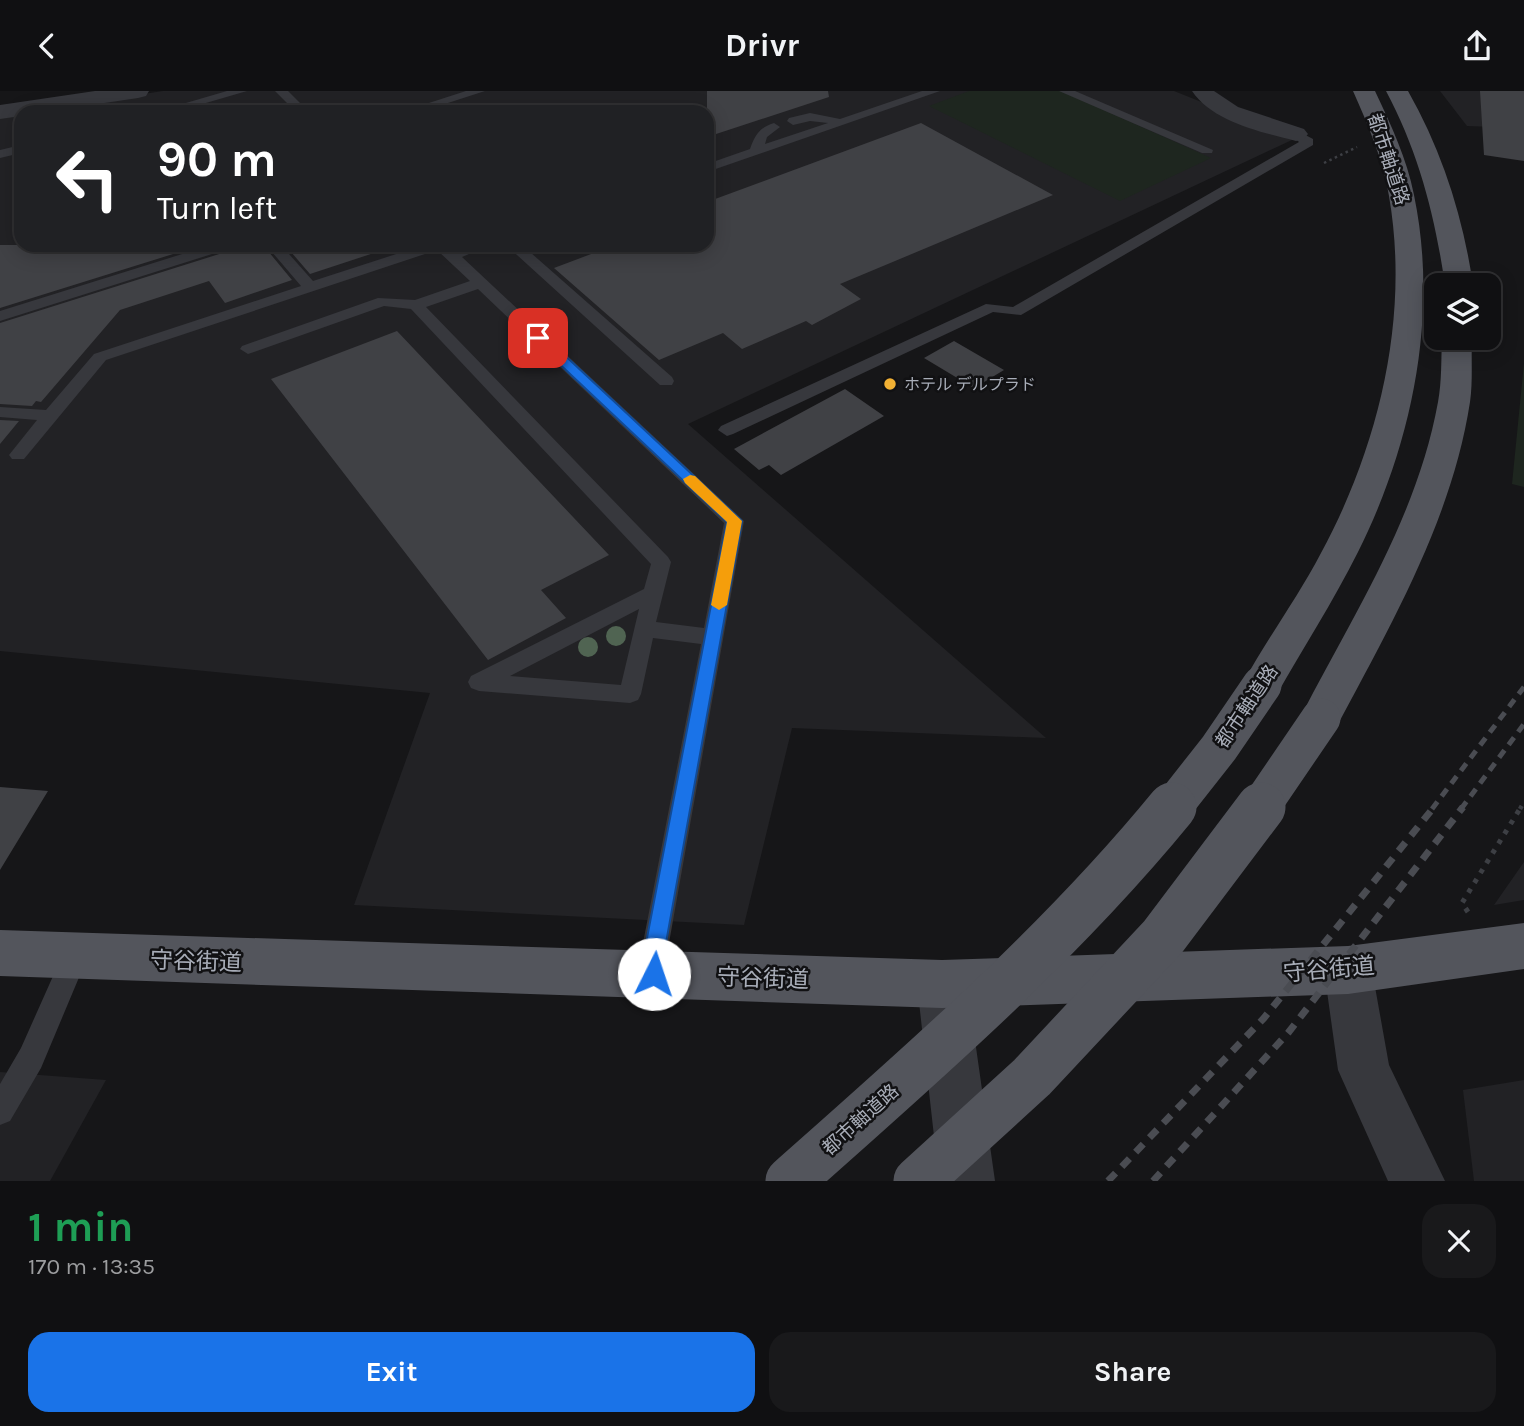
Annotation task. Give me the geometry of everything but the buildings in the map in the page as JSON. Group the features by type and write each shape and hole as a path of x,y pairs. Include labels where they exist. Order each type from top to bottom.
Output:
{"main road":[{"name":"都市軸道路","path":"790,1181 968,1022 1105,884 1204,768 1262,685 1360,509 1399,390 1407,344 1412,281 1409,229 1400,181 1387,142 1364,91"},
{"name":"都市軸道路","path":"1397,91 1414,119 1431,157 1443,196 1456,273"},
{"path":"918,1181 1032,1077 1163,937 1268,797 1321,718 1387,596 1420,519 1454,401 1456,350"},
{"name":"守谷街道","path":"0,953 942,984 1348,970 1524,946"}],"street":[{"path":"1203,91 1206,99 1222,107 1296,134"},
{"path":"44,105 125,92"},
{"path":"1348,970 1364,1070 1417,1181"},
{"path":"942,984 967,1181"}],"lane":[{"path":"188,105 241,91"},
{"path":"281,91 296,105"},
{"path":"431,105 479,91"},
{"path":"714,166 934,91"},
{"path":"1065,91 1207,150"},
{"path":"793,121 810,117 840,122"},
{"path":"756,151 761,135 774,127"},
{"path":"727,430 991,307 1015,312 1308,142 1296,134"},
{"path":"0,316 204,252"},
{"path":"279,252 310,287"},
{"path":"18,454 100,356 310,287 432,252"},
{"path":"446,252 734,521 656,943 654,974"},
{"path":"521,252 666,381"},
{"path":"248,349 383,301 416,305 480,283"},
{"path":"416,305 661,562 630,694 479,682 653,593"},
{"path":"0,412 51,415"},
{"path":"644,629 713,637"},
{"path":"0,1111 31,1058 75,956"}],"path":[{"path":"1470,916 1462,903 1524,802"}],"shaded area":[{"path":"163,91 1174,91 1294,139 688,424 1046,738 792,728 744,925 354,905 430,693 0,651 0,116 14,114 14,252 714,252 714,105 71,105"},
{"path":"969,91 1061,91 1211,158 1120,201 929,106"},
{"path":"1440,91 1524,91 1524,128 1467,126"},
{"path":"1524,363 1524,487 1512,484"},
{"path":"1524,862 1524,900 1494,905"},
{"path":"0,1072 106,1080 50,1181 0,1181"},
{"path":"1524,1080 1524,1181 1474,1181 1463,1090"}],"railway":[{"path":"1432,809 1524,687"},
{"path":"1461,809 1524,724"},
{"path":"1108,1181 1264,1018 1434,807"},
{"path":"1153,1181 1288,1033 1463,807"}],"slow traffic":[{"path":"690,479 734,521 719,605"}],"place":[{"name":"ホテル デルプラド","path":"890,384"}],"route":[{"path":"538,338 734,521 656,943 654,974"}]}
